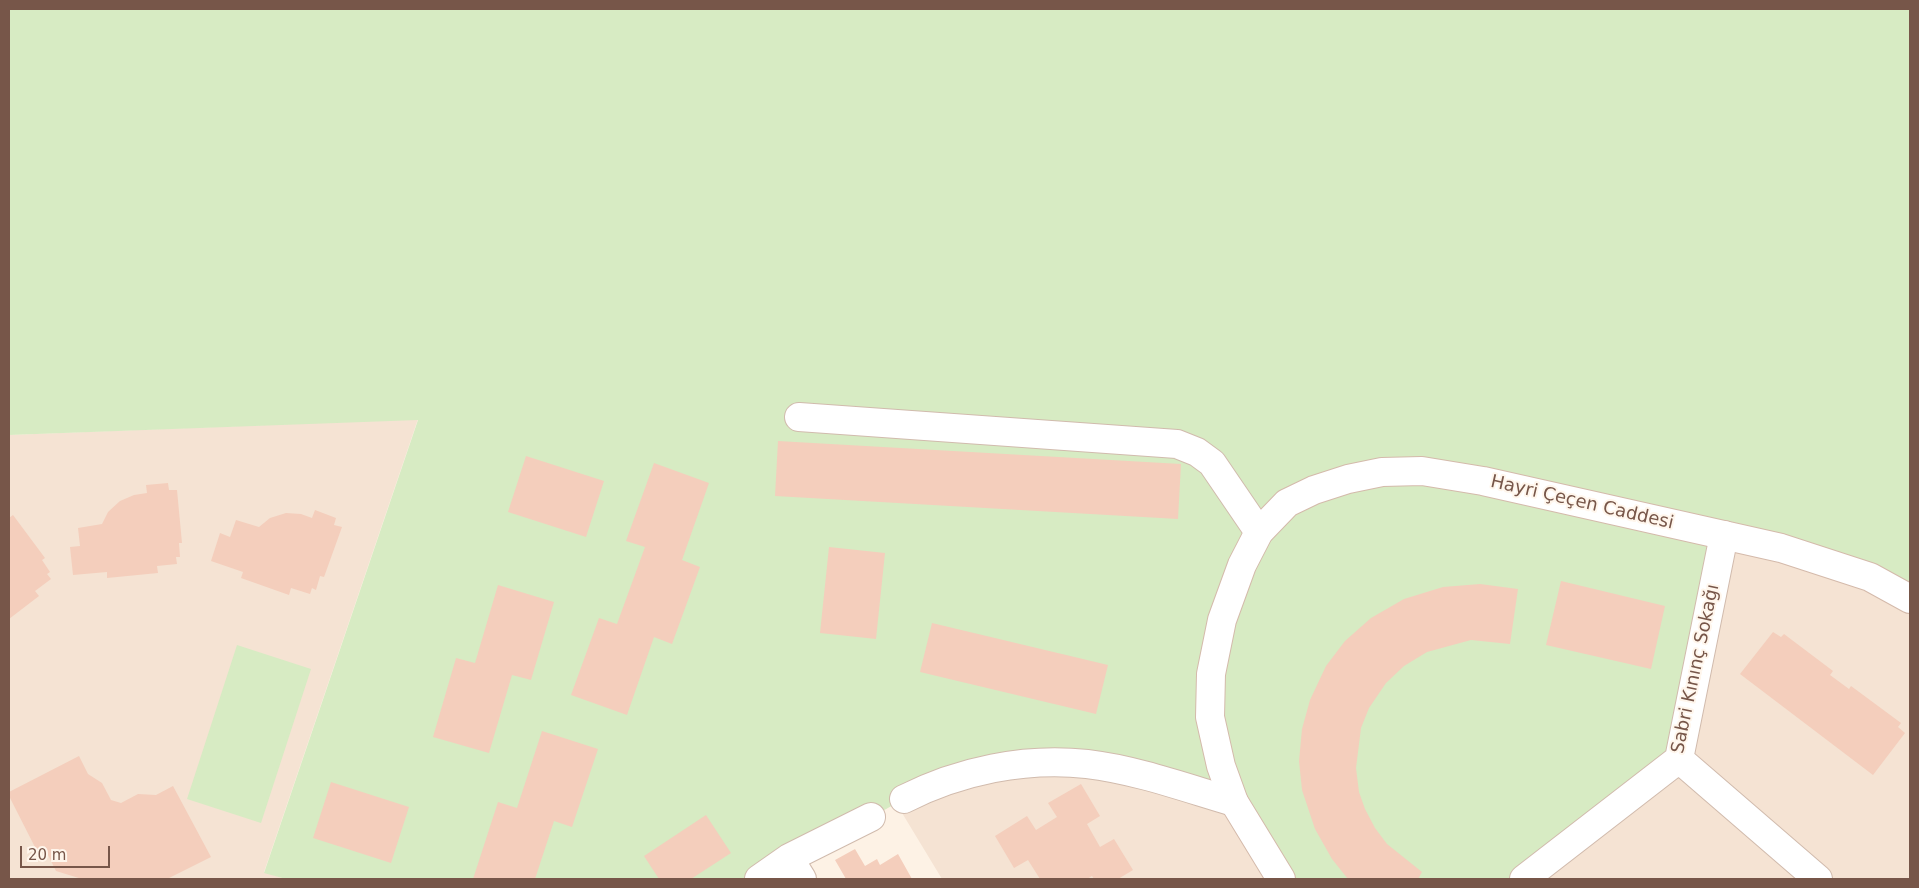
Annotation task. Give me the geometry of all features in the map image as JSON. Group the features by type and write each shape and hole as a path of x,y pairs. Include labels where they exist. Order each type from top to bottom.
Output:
{"street":[{"path":"799,417 1177,444 1197,452 1212,463 1259,532"},
{"name":"Hayri Çeçen Caddesi","path":"1281,879 1234,802 1221,766 1210,717 1211,674 1222,620 1242,565 1259,532 1287,503 1314,490 1348,479 1382,472 1422,471 1483,481 1781,548 1870,577 1910,598"},
{"name":"Sabri Kınınç Sokağı","path":"1524,879 1679,759 1724,535"},
{"path":"1679,759 1818,879"},
{"path":"904,799 928,787 987,769 1063,762 1089,764 1139,774 1234,802"},
{"path":"759,879 796,869 871,817"}],"shaded area":[{"path":"418,419 264,872 286,879 9,879 9,435"},
{"path":"1724,535 1910,599 1910,879 1524,879"},
{"path":"1037,763 1235,802 1281,879 942,879 896,803"}],"green space":[{"path":"9,9 1910,9 1910,599 1724,535 1679,759 1524,879 1281,879 1235,802 1089,764 904,799 761,879 286,879 264,873 418,420 9,435"},
{"path":"237,645 311,669 261,823 187,799"}],"building":[{"path":"778,441 1181,464 1178,519 775,496"},
{"path":"526,456 604,481 586,537 508,512"},
{"path":"654,463 709,483 682,560 700,567 672,644 654,637 627,715 571,695 599,618 617,624 645,547 626,541"},
{"path":"168,483 169,490 177,490 182,543 179,543 180,557 176,557 177,564 157,566 158,573 107,578 107,572 73,575 70,547 80,546 78,528 102,524 108,512 120,501 134,495 147,493 146,485"},
{"path":"315,510 336,518 334,525 342,527 324,577 320,576 316,590 312,588 310,594 291,588 289,595 241,578 243,572 211,561 220,533 230,537 236,520 259,527 270,518 286,513 301,514 312,518"},
{"path":"13,515 45,558 42,560 50,572 47,574 51,579 35,591 39,596 9,619 9,518"},
{"path":"829,547 885,553 876,639 820,633"},
{"path":"1561,581 1665,606 1651,669 1546,645"},
{"path":"1480,584 1518,589 1510,644 1471,640 1427,652 1404,666 1386,683 1369,708 1361,728 1356,768 1359,792 1365,809 1375,828 1387,844 1422,872 1418,879 1348,879 1332,859 1315,829 1302,790 1299,761 1302,729 1310,700 1326,666 1345,641 1371,618 1404,599 1443,587"},
{"path":"498,585 554,602 531,680 512,675 489,753 433,737 456,658 475,663"},
{"path":"932,623 1108,665 1096,714 920,672"},
{"path":"1773,632 1781,637 1784,634 1833,671 1830,675 1849,689 1851,686 1901,723 1898,727 1905,733 1873,775 1740,674"},
{"path":"542,731 598,749 572,827 554,821 535,879 473,879 498,802 517,808"},
{"path":"79,756 88,774 102,783 111,800 121,803 138,794 156,795 173,786 211,857 167,879 82,879 56,871 46,851 39,855 9,796 9,792"},
{"path":"331,782 409,807 391,863 313,838"},
{"path":"1081,784 1100,816 1087,824 1100,847 1114,839 1133,870 1118,879 1094,879 1092,876 1087,879 1040,879 1028,860 1014,868 995,836 1027,816 1036,830 1057,817 1048,803"},
{"path":"706,815 731,853 691,879 659,879 644,856"},
{"path":"855,849 865,866 877,859 880,865 898,854 912,879 846,879 835,860"}]}
